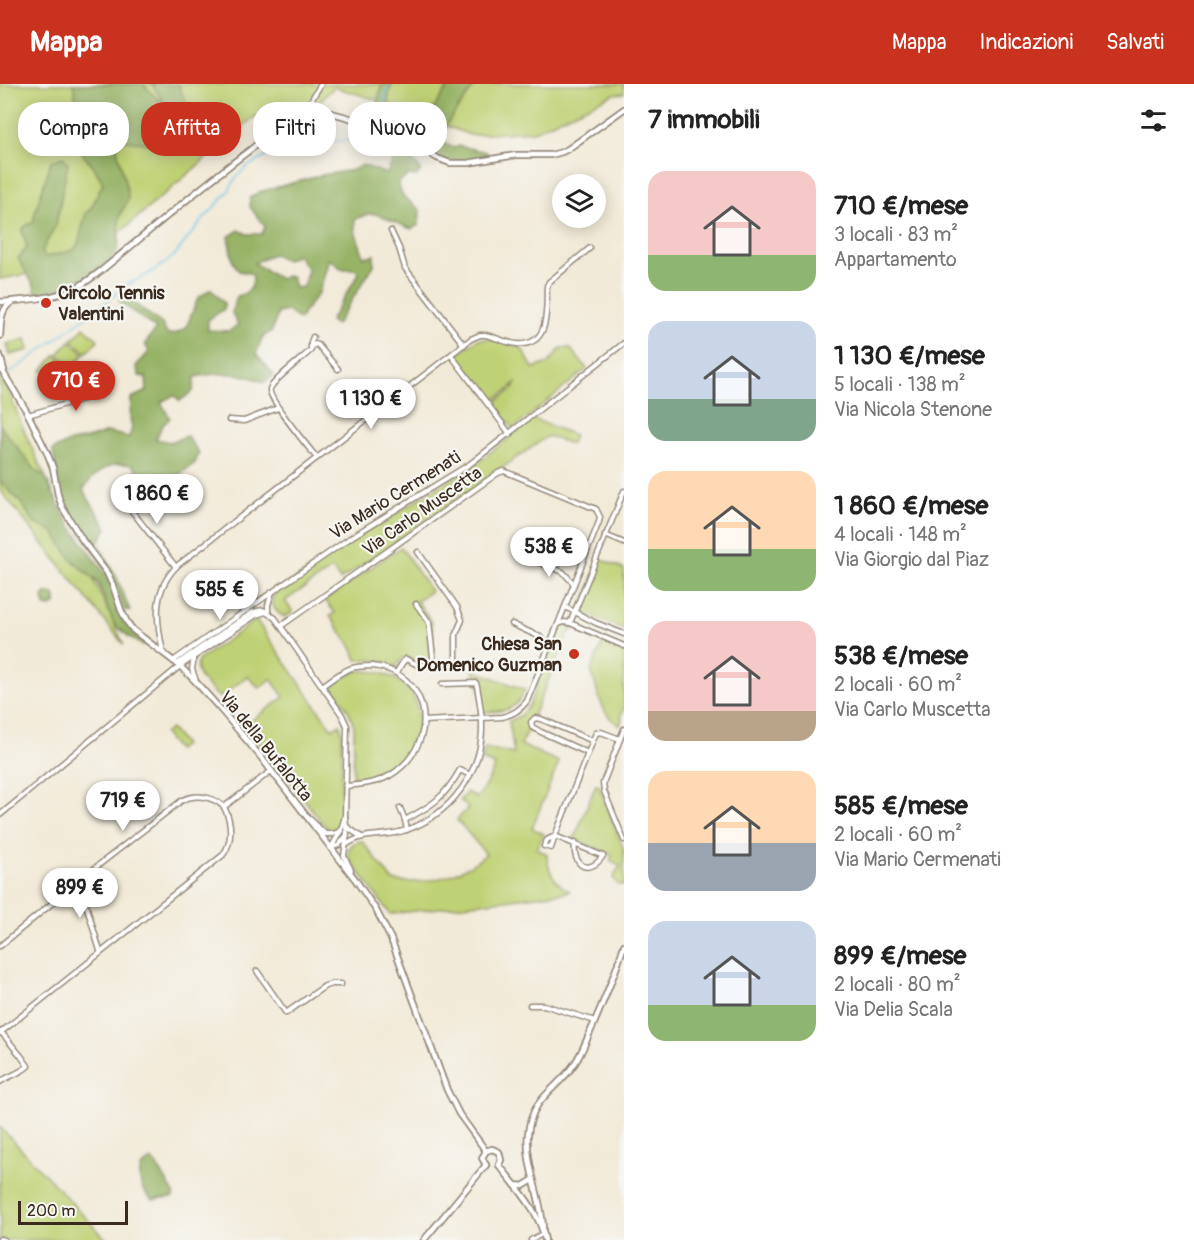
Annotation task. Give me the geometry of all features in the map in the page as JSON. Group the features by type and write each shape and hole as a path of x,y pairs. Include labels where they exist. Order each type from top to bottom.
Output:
{"street":[{"path":"311,102 321,84"},
{"path":"336,115 405,137 437,158 461,164 516,155 557,154 624,109"},
{"path":"0,302 56,295 85,282 253,148"},
{"path":"391,231 406,270 464,345"},
{"path":"163,652 158,626 158,606 164,584 176,567 474,338 482,335 516,344 535,339 543,332 545,325 549,282 590,248"},
{"path":"0,336 3,312 6,306 17,300"},
{"path":"0,311 2,319"},
{"path":"313,337 310,351 270,387 270,395 317,458"},
{"name":"Via Mario Cermenati","path":"177,664 255,603 353,536 470,464 624,343"},
{"path":"312,347 315,344 318,345 338,369"},
{"name":"Via della Bufalotta","path":"0,354 6,375"},
{"path":"451,355 510,434"},
{"name":"Via della Bufalotta","path":"0,366 28,414 51,463 62,507 83,541 107,573 125,620 196,682 271,771 356,879 380,916 388,931 449,1095 486,1151 492,1149 499,1152 501,1157 499,1165 534,1210 545,1240"},
{"path":"28,414 87,398 104,379"},
{"path":"229,420 244,421 278,408"},
{"name":"Via Carlo Muscetta","path":"281,626 498,473 504,471 596,509 600,517 527,701 512,714 502,717 424,721"},
{"path":"570,623 624,491"},
{"path":"120,496 176,567"},
{"path":"605,535 624,543"},
{"path":"396,673 406,659 420,666 456,665 456,634 462,620 458,607 418,552"},
{"path":"533,560 563,572 574,584"},
{"path":"268,612 273,591"},
{"path":"261,599 268,605"},
{"path":"253,612 255,603"},
{"path":"416,604 429,622 434,666"},
{"path":"565,607 623,634"},
{"path":"177,664 195,656 253,612 263,610 274,617 347,726 345,816 347,834 344,857 356,879"},
{"path":"0,815 177,664 258,614 268,612"},
{"path":"574,612 562,614 570,623 624,646"},
{"path":"558,624 570,623"},
{"path":"512,624 540,637 549,647"},
{"path":"594,633 598,624"},
{"path":"618,644 617,638 623,634"},
{"path":"195,656 192,669 196,682"},
{"path":"322,686 342,672 358,666 380,667 396,673 408,682 422,706 423,731 418,745 400,768 376,782 346,786"},
{"path":"346,845 361,836 388,835 407,830 428,820 449,805 470,775 481,742 482,718 476,683 442,684"},
{"path":"588,753 541,732 532,727 531,722 535,718 541,719 593,741"},
{"path":"624,729 603,783 604,791 624,840"},
{"path":"575,843 574,852 578,863 583,866 594,866 603,856 575,843 555,836 598,732 620,739"},
{"path":"405,820 428,808 442,796 460,770 470,775"},
{"path":"224,807 271,771"},
{"path":"0,946 176,804 186,798 196,796 207,798 224,807 231,835 223,855 1,1032 28,1066 0,1082"},
{"path":"400,808 407,830"},
{"path":"331,848 341,830 345,816"},
{"path":"307,818 324,833 333,834 341,830"},
{"path":"347,827 361,836"},
{"path":"331,848 339,845 347,834"},
{"path":"80,881 100,951"},
{"path":"531,1240 543,1231 543,1218 533,1180 528,1134 534,1110 575,1064 617,969 624,945"},
{"path":"257,971 286,1013 325,986 341,984"},
{"path":"530,1005 544,1005 595,1022"},
{"path":"486,1151 483,1158 486,1165"},
{"path":"486,1165 493,1167 499,1165"},
{"path":"424,1240 486,1165"},
{"path":"515,1185 523,1186 533,1180"},
{"path":"534,1210 535,1189"}],"green space":[{"path":"0,84 624,84 624,93 614,94 534,131 470,135 447,126 447,102 382,102 334,87 320,102 253,102 253,118 241,128 241,102 141,102 141,156 209,156 103,247 57,269 0,279"},
{"path":"73,84 143,84 161,102 141,102 141,143 129,141 129,102 76,102"},
{"path":"152,84 178,84 186,102 163,102"},
{"path":"382,84 392,84 388,102 377,102"},
{"path":"450,84 476,84 447,124 447,102 438,102"},
{"path":"447,145 487,152 487,157 468,161 447,161 439,156 447,156"},
{"path":"84,156 119,156 128,199 120,216 118,248 114,256 95,272 69,285 36,295 34,286 18,258 27,248 22,230 34,222 51,161 63,157 68,163 56,225 42,251 45,257 74,250 78,244 86,213 91,208 103,183"},
{"path":"394,156 408,156 421,170 416,176 409,175 398,183 402,195 420,210 419,225 411,229 376,214 355,219 355,231 364,257 374,255 374,265 336,325 330,321 359,273 355,269 342,269 329,259 319,293 300,320 287,311 278,313 272,331 262,338 256,354 274,375 264,382 230,374 195,377 193,391 180,401 174,395 161,402 170,418 162,426 156,439 170,442 187,436 199,453 195,463 173,479 144,483 133,465 113,465 98,473 83,490 107,528 98,543 117,578 130,611 124,610 106,568 65,505 58,485 53,450 67,443 107,432 129,437 132,428 131,398 147,391 146,377 139,376 136,366 149,352 145,344 156,329 119,301 124,296 162,324 167,334 175,334 186,328 198,298 211,289 224,303 224,309 208,320 208,330 229,331 238,325 232,313 237,296 250,290 253,276 239,271 233,262 228,237 239,230 247,234 262,234 265,226 250,207 250,198 259,192 322,175 353,170 363,165 387,174","holes":["273,254 286,260 297,255 308,269 303,287 295,288 292,277 286,276 280,279 254,263"]},
{"path":"84,327 98,340 86,353 72,340"},
{"path":"26,339 29,350 10,355 7,344"},
{"path":"478,339 490,339 521,347 533,368 549,363 561,348 570,348 587,369 513,429 494,403 512,390 517,381 509,390 492,401 456,355"},
{"path":"70,341 84,354 72,368 58,354"},
{"path":"56,355 70,369 57,383 42,370"},
{"path":"0,369 25,433 124,645 0,490"},
{"path":"533,419 574,435 571,444 548,436 340,580 332,569 285,601 293,612 285,617 276,610 272,604 272,598 278,591 363,533 473,466"},
{"path":"0,424 37,472 45,476 70,525 106,574 124,621 148,644 143,645 129,637 114,624 98,583 71,559 53,531 35,524 21,503 0,481"},
{"path":"401,547 431,591 417,601 432,622 434,660 430,661 431,666 419,666 406,657 396,667 377,660 357,660 353,649 330,616 335,613 325,600"},
{"path":"601,559 624,569 624,630 584,613 581,608"},
{"path":"53,593 55,604 51,607 45,606 43,598 45,594"},
{"path":"256,620 332,729 340,724 342,733 341,816 338,825 333,830 327,829 278,765 244,726 284,697 271,679 259,688 247,676 220,698 199,675 197,664 200,659"},
{"path":"566,625 575,629 568,634 533,716 528,721 528,729 521,745 559,762 532,828 544,834 537,849 547,854 548,866 553,876 560,885 570,891 390,914 350,860 348,853 350,847 362,841 393,881 406,882 443,878 476,862 486,854 457,820 468,808 460,800 467,792 477,798 488,781 495,765 482,760 485,748 514,754 509,721 520,716 528,707 561,627"},
{"path":"603,642 624,650 624,708 620,725 608,716 604,709 591,670"},
{"path":"473,670 525,690 513,707 482,712 481,693"},
{"path":"360,671 387,675 406,687 416,704 418,724 413,743 400,761 380,774 353,779 354,726 349,712 332,687 343,678"},
{"path":"171,729 184,745 177,750 164,734"},
{"path":"596,784 599,785 624,850 624,885 618,885 613,878 620,866 610,861 612,855 574,839"},
{"path":"0,1127 107,1240 0,1240"},
{"path":"151,1160 156,1164 175,1195 172,1198 152,1200 143,1189 140,1181 141,1167"}],"waterway":[{"path":"385,102 389,84"},
{"path":"0,379 110,299 124,286 145,276 174,256 228,192 237,176 248,166 272,154 310,142 348,140"}],"place":[{"name":"Circolo Tennis Valentini","path":"46,303"},
{"name":"Chiesa San Domenico Guzman","path":"574,654"}]}
